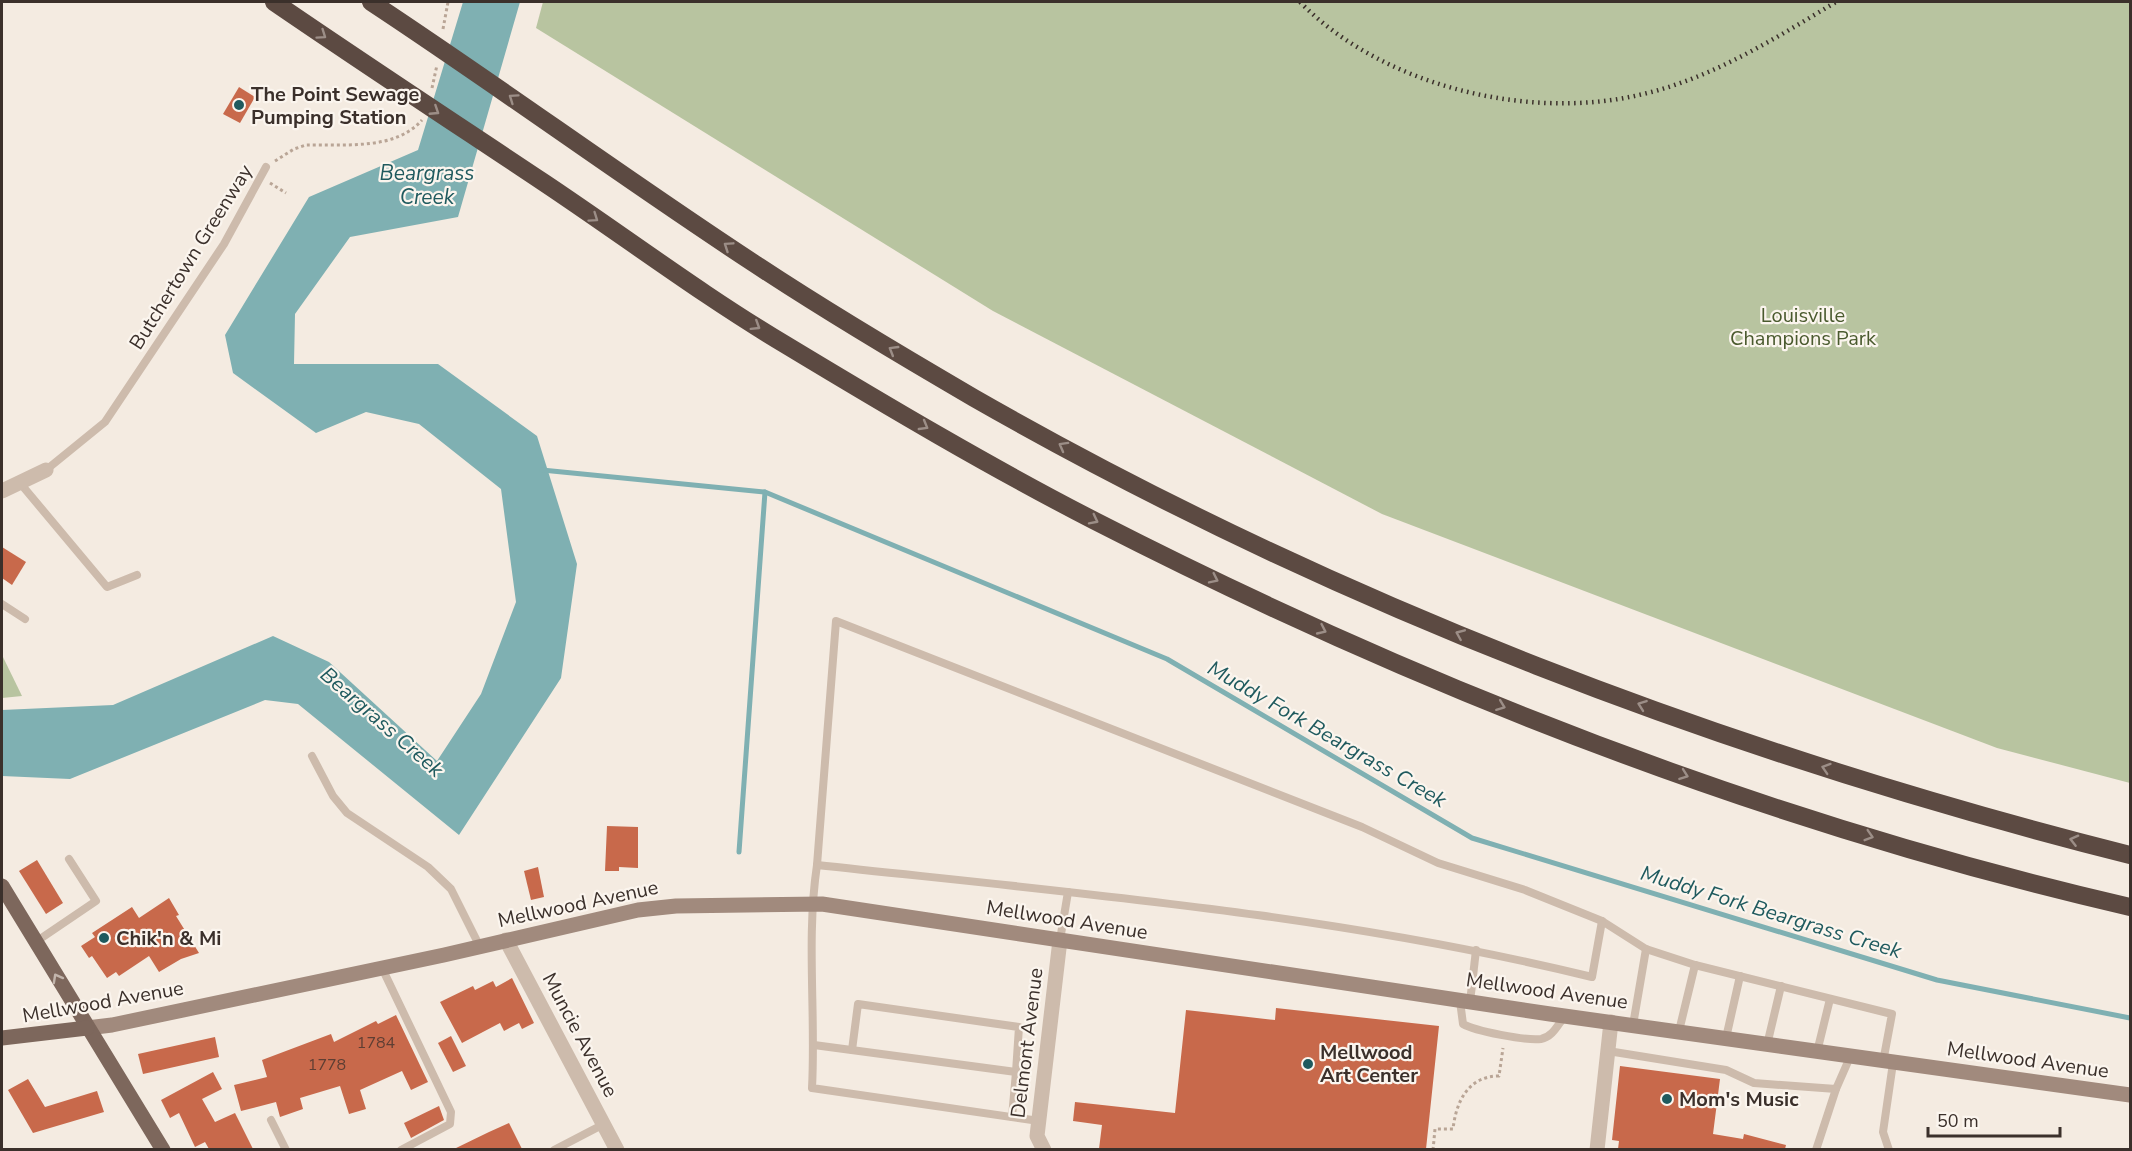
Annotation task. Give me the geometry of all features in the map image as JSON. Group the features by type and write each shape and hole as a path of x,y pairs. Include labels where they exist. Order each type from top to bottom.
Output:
{"highway":[{"path":"274,2 546,184 683,280 783,343 966,451 1161,553 1269,605 1450,686 1630,756 1755,800 1977,867 2130,907"},
{"path":"371,2 756,265 843,320 975,399 1171,502 1271,550 1477,641 1700,726 1870,783 2031,830 2130,855"}],"main road":[{"path":"2,885 87,1028 163,1149"},
{"name":"Mellwood Avenue","path":"2,1038 87,1028"}],"street":[{"path":"2,491 46,470"},
{"name":"Mellwood Avenue","path":"87,1028 112,1025 382,968 638,910 676,906 811,904 873,911 1565,1016 2130,1095"},
{"name":"Muncie Avenue","path":"506,940 617,1149"},
{"name":"Delmont Avenue","path":"1044,1149 1037,1136 1060,940"},
{"path":"1597,1149 1611,1022"}],"lane":[{"name":"Butchertown Greenway","path":"46,470 105,422 224,244 266,167"},
{"path":"20,483 107,587 137,575"},
{"path":"2,604 25,619"},
{"path":"1039,1121 812,1088 814,1045 811,904 817,865 836,621 1362,827 1438,863 1525,890 1602,921 1646,949 1695,965 1892,1014 1883,1132 1889,1149"},
{"path":"312,756 333,796 347,813 428,867 451,889 479,945"},
{"path":"37,941 96,901 69,859"},
{"path":"817,865 1068,892 1247,915 1476,950 1592,977 1602,921"},
{"path":"1060,940 1068,892"},
{"path":"1633,1025 1646,949"},
{"path":"1476,950 1465,1001 1463,1024 1487,1032 1542,1039 1550,1035 1565,1016"},
{"path":"1679,1031 1695,965"},
{"path":"382,968 451,1112 450,1124 401,1149"},
{"path":"1725,1038 1740,976"},
{"path":"1767,1045 1781,986"},
{"path":"1817,1052 1830,999"},
{"path":"852,1050 858,1004 1019,1027 1012,1117"},
{"path":"814,1045 1016,1072"},
{"path":"1608,1052 1726,1070 1754,1083 1836,1089"},
{"path":"1816,1149 1836,1089 1850,1057"},
{"path":"271,1120 286,1149"},
{"path":"554,1149 604,1124"}],"path":[{"path":"442,34 448,2"},
{"path":"430,98 438,56"},
{"name":"Butchertown Greenway","path":"266,167 294,149 306,145 385,142 409,133 421,121 424,113"},
{"path":"261,178 286,193"},
{"path":"1433,1149 1435,1129 1453,1129 1456,1109 1464,1093 1474,1084 1499,1076 1504,1046"}],"green space":[{"name":"Louisville Champions Park","path":"543,2 2130,2 2130,783 1997,748 1382,514 993,311 536,28"},
{"path":"2,655 22,696 2,698"}],"water":[{"name":"Beargrass Creek","path":"463,2 520,2 458,217 350,237 295,314 294,364 438,364 537,436 577,564 561,678 459,835 298,704 265,700 70,779 2,776 2,710 113,705 273,636 329,662 437,761 481,694 516,602 501,489 419,424 366,412 316,433 233,373 225,335 309,197 418,150"}],"building":[{"name":"The Point Sewage Pumping Station","path":"239,87 255,97 240,123 223,114"},
{"path":"2,547 26,562 12,585 2,578"},
{"path":"607,826 638,827 638,868 619,867 619,871 605,871"},
{"path":"37,860 63,903 46,914 19,871"},
{"path":"538,867 544,897 531,900 524,871"},
{"path":"169,898 179,915 176,916 199,953 181,959 159,972 149,956 119,976 116,972 107,978 92,956 89,958 81,946 95,937 92,933 132,907 139,918"},
{"path":"512,978 534,1023 522,1029 519,1023 504,1031 500,1023 462,1043 440,1002 473,986 475,990 493,981 496,987"},
{"name":"Mellwood Art Center","path":"1276,1008 1439,1026 1426,1149 1099,1149 1102,1125 1073,1121 1075,1102 1175,1113 1186,1010 1275,1020"},
{"path":"396,1015 428,1082 411,1090 402,1071 360,1090 366,1109 349,1114 340,1086 300,1098 303,1109 280,1117 276,1102 241,1111 234,1085 267,1077 262,1060 331,1034 334,1042 376,1021 378,1024"},
{"path":"451,1036 466,1066 453,1072 438,1043"},
{"path":"215,1037 219,1057 143,1074 138,1054"},
{"path":"1620,1066 1720,1079 1713,1134 1743,1139 1744,1134 1786,1145 1785,1149 1618,1149 1619,1141 1612,1140"},
{"path":"213,1072 222,1089 202,1099 215,1122 235,1113 253,1149 209,1149 205,1142 195,1147 179,1113 170,1118 161,1100"},
{"path":"28,1079 45,1107 97,1091 104,1112 33,1133 8,1090"},
{"path":"439,1106 444,1120 411,1138 404,1123"},
{"path":"509,1123 522,1149 454,1149 489,1132"}],"waterway":[{"name":"Muddy Fork Beargrass Creek","path":"542,470 765,492 1167,659 1472,838 1937,980 2130,1018"},
{"path":"739,852 765,492"}],"railway":[{"path":"1300,2 1333,31 1371,55 1413,75 1458,89 1503,99 1550,103 1595,102 1666,88 1741,56 1836,2"}],"place":[{"name":"The Point Sewage Pumping Station","path":"239,105"},
{"name":"Chik'n & Mi","path":"104,938"},
{"name":"Mellwood Art Center","path":"1308,1064"},
{"name":"Mom's Music","path":"1667,1099"}]}
